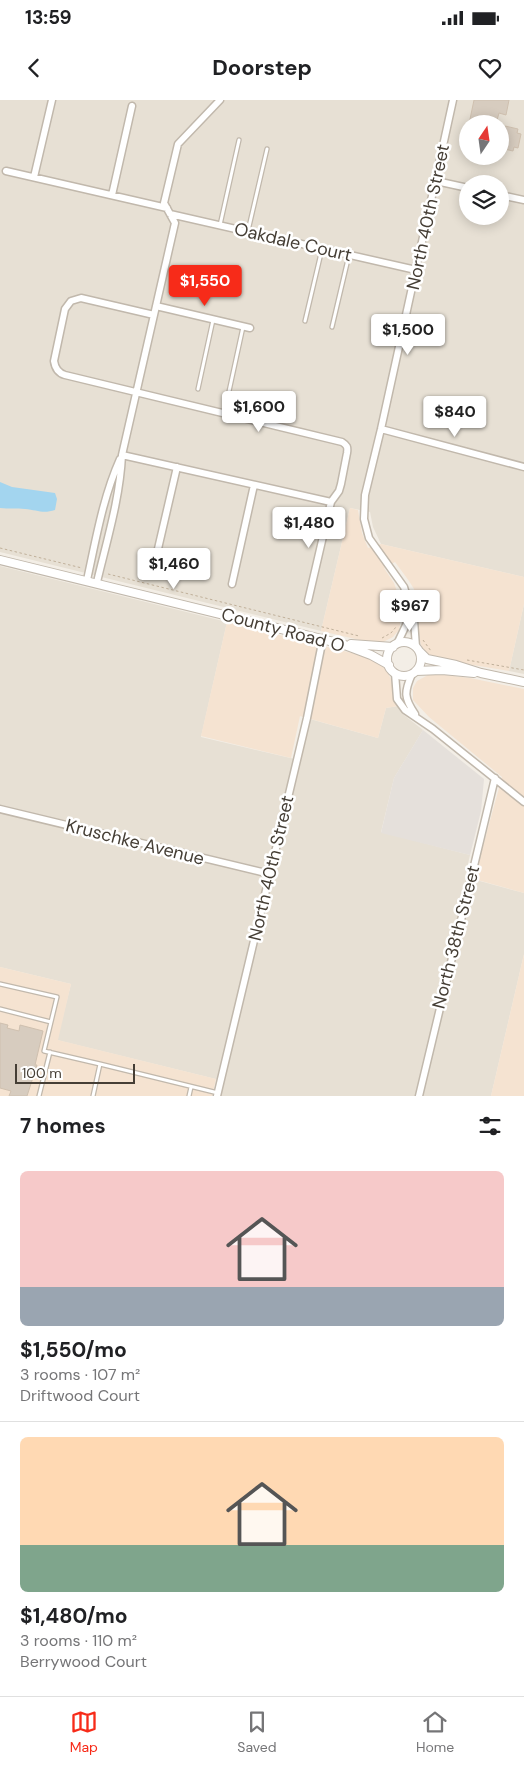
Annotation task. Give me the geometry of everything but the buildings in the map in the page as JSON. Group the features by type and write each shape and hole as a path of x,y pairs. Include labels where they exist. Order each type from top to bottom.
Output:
{"street":[{"path":"34,177 52,100"},
{"path":"97,582 119,486 122,455 175,223 164,203 178,144 220,100"},
{"name":"North 40th Street","path":"418,650 414,620 404,587 369,538 364,519 364,494 381,429 453,100"},
{"path":"112,195 132,106"},
{"name":"Oakdale Court","path":"6,171 112,195 248,232 416,270"},
{"path":"436,181 459,186"},
{"path":"509,196 524,200"},
{"path":"154,315 81,298 76,299 67,305 61,326 54,361 57,370 65,375 342,442 348,448 348,453 339,491 331,502 308,602"},
{"path":"156,306 246,327"},
{"path":"381,429 524,467"},
{"path":"122,455 331,502"},
{"path":"87,580 106,496 122,455"},
{"path":"154,566 177,467"},
{"path":"232,584 254,485"},
{"name":"County Road O","path":"0,560 323,638 371,655 388,665"},
{"path":"408,603 409,613 405,630 388,655 388,665 395,673 406,676 414,672 442,670 480,673"},
{"name":"North 40th Street","path":"217,1095 270,874 323,638"},
{"path":"342,644 395,645 407,643 427,659 524,682"},
{"path":"417,718 409,706 406,696 407,686 421,662 418,650"},
{"path":"395,673 398,702 405,710 524,802"},
{"name":"North 38th Street","path":"418,1096 495,778"},
{"name":"Kruschke Avenue","path":"0,809 270,874"}],"lane":[{"path":"220,225 239,140"},
{"path":"248,232 267,149"},
{"path":"305,321 322,248"},
{"path":"332,327 349,254"},
{"path":"198,389 213,319"},
{"path":"228,396 246,327"},
{"path":"0,984 57,997 44,1051 217,1095"},
{"path":"0,1009 51,1022"},
{"path":"39,1096 50,1052"},
{"path":"93,1096 100,1064"},
{"path":"189,1096 191,1087"}],"path":[{"path":"0,548 90,570"},
{"path":"100,572 362,637"},
{"path":"376,639 391,633 396,627 405,630"},
{"path":"423,639 424,644 432,652"},
{"path":"462,659 524,670"}],"shaded area":[{"path":"0,100 524,100 524,577 381,544 373,527 370,512 350,508 321,631 0,552"},
{"path":"350,508 358,510 362,533 368,548 381,544 524,577 524,604 509,671 437,659 427,654 421,645 419,636 419,615 414,589 395,562 384,568 394,583 401,603 399,630 393,637 381,643 368,642 321,631"},
{"path":"0,566 227,622 201,737 299,760 310,719 378,738 386,708 398,706 404,715 423,730 394,778 381,832 470,855 465,877 524,893 524,954 491,1096 220,1096 224,1081 57,1040 71,984 0,967"},
{"path":"524,604 524,674 509,671"},
{"path":"227,622 372,658 383,664 391,679 398,706 386,708 378,738 300,716 291,758 201,736"},
{"path":"437,674 470,678 524,689 524,893 474,879 502,777 429,717 413,700 413,688 417,681 428,675"},
{"path":"423,730 484,779 481,811 470,855 381,833 394,778"},
{"path":"524,954 524,1096 491,1096"},
{"path":"0,967 71,984 58,1040 216,1079 212,1096 0,1096"}],"water":[{"path":"0,482 12,487 55,493 57,499 55,510 43,512 0,508"}]}
